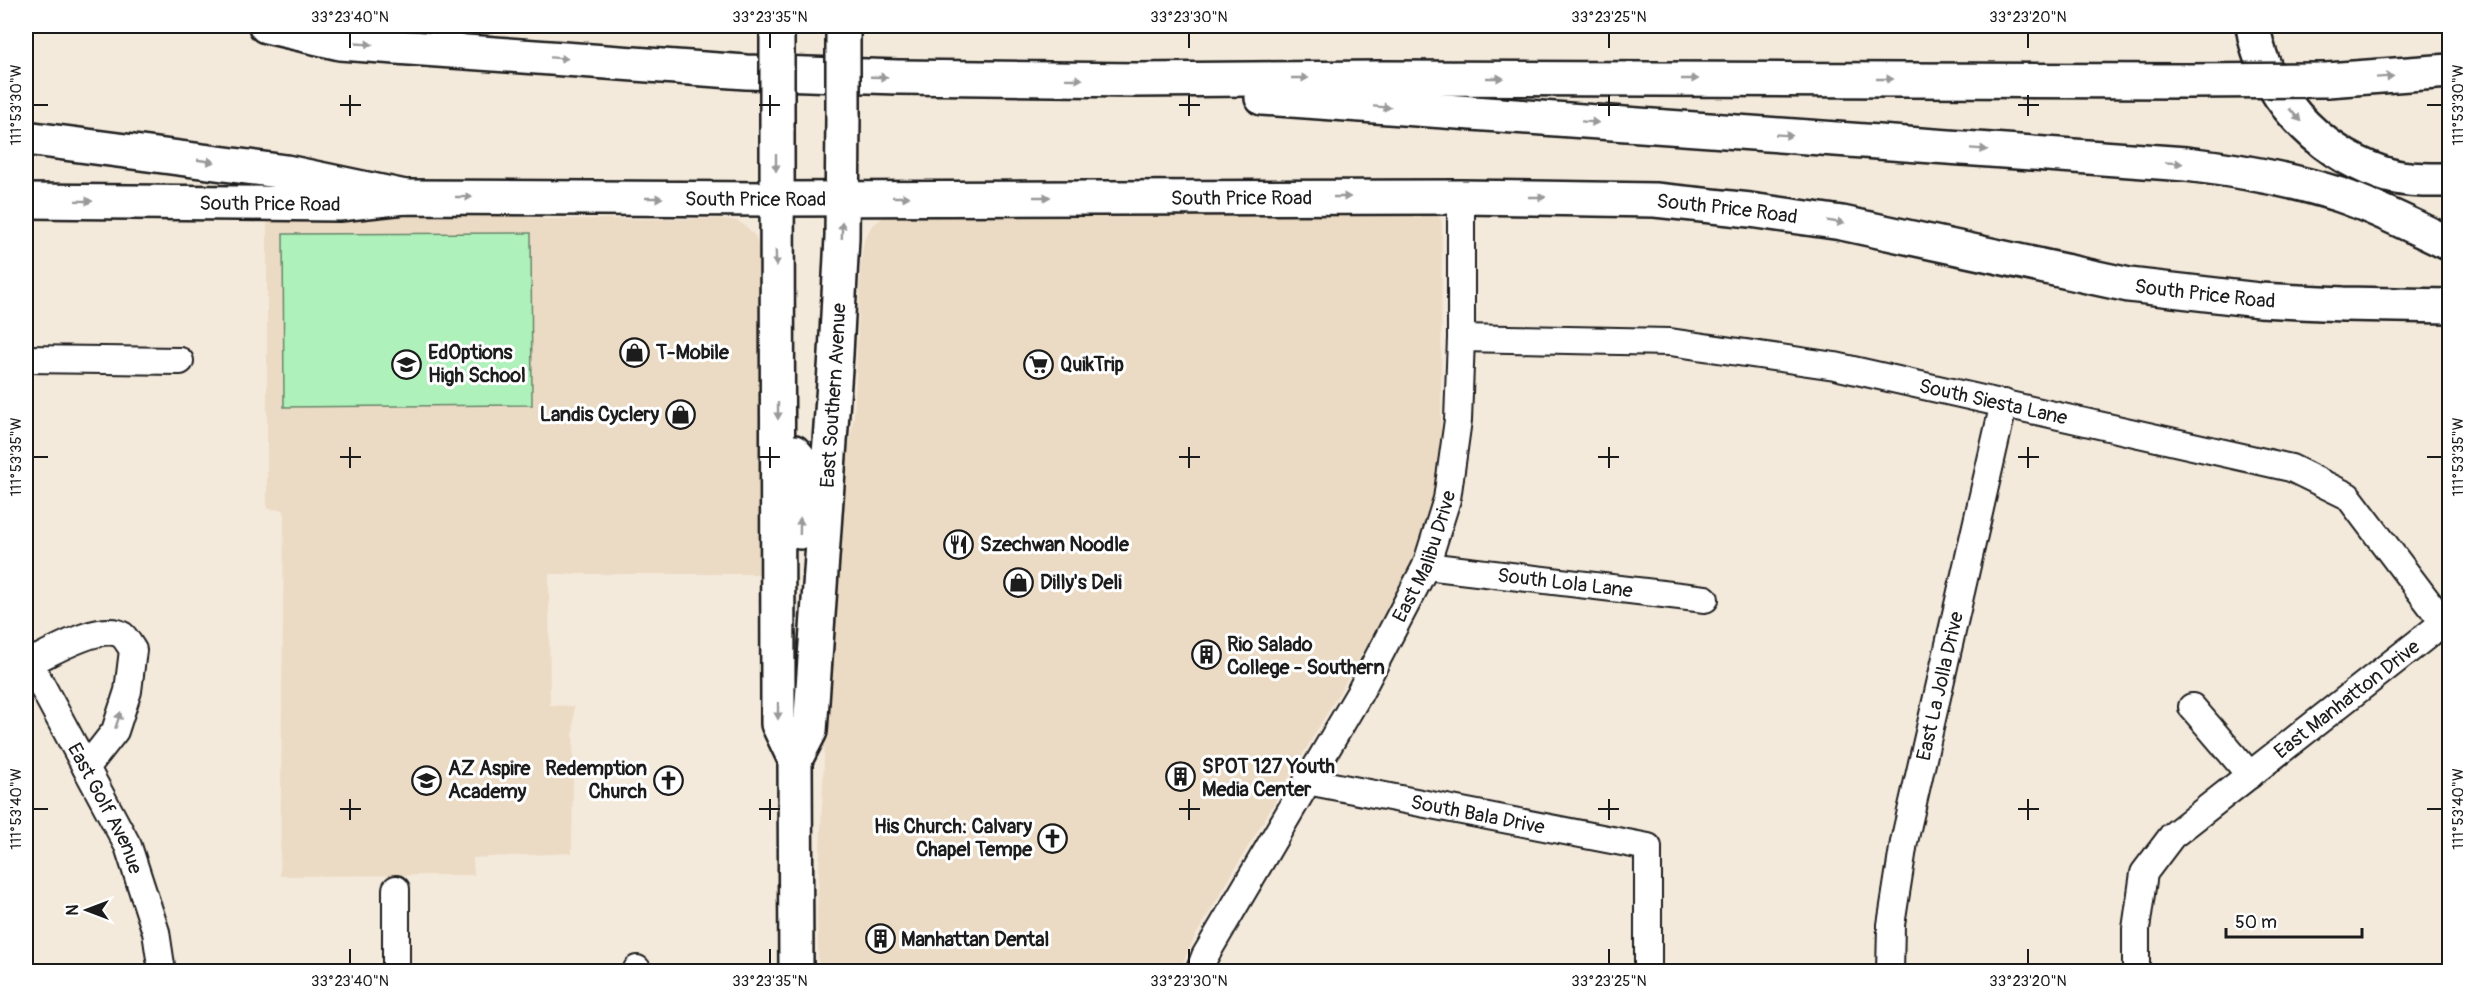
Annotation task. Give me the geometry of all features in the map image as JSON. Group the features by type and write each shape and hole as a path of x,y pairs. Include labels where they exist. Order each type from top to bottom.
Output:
{"main road":[{"path":"266,26 340,44 746,72 898,77 1137,80 1380,78 2187,81 2327,80 2450,71"},
{"name":"East Southern Avenue","path":"777,26 778,724 795,760 796,972"},
{"name":"East Southern Avenue","path":"795,760 810,730 833,409 842,198 843,26"},
{"path":"2253,26 2264,65 2280,97 2296,118 2319,137 2380,173 2416,180 2450,180"},
{"path":"1137,80 1181,93 2175,163 2228,169 2301,184 2340,195 2450,244"},
{"path":"26,138 286,172 405,197"},
{"name":"South Price Road","path":"26,201 339,204 405,197 1610,198 1696,203 1842,223 2129,285 2259,300 2450,306"},
{"path":"778,451 794,452 800,459 802,471 797,666 810,730"}],"street":[{"name":"East Malibu Drive","path":"1199,972 1205,956 1359,694 1426,566 1447,499 1458,420 1461,338 1461,197"},
{"name":"South Siesta Lane","path":"1461,338 1670,342 1835,366 2291,468 2348,496 2446,627"},
{"path":"26,359 180,361"},
{"name":"East La Jolla Drive","path":"1890,972 1891,925 1904,842 2004,403"},
{"name":"South Lola Lane","path":"1426,566 1705,599"},
{"name":"East Manhatton Drive","path":"2136,972 2136,929 2144,873 2172,836 2446,627"},
{"path":"27,660 92,633 109,631 123,635 133,650 128,690 115,731 86,768"},
{"name":"East Golf Avenue","path":"27,660 128,846 156,932 162,972"},
{"path":"2192,708 2250,775"},
{"name":"South Bala Drive","path":"1307,782 1648,847 1648,972"},
{"path":"396,889 396,972"}],"shaded area":[{"path":"267,209 451,210 547,219 725,219 738,221 756,237 762,264 763,574 549,574 550,705 574,706 572,853 473,858 474,875 280,876 284,510 267,509"},
{"path":"899,211 1432,212 1438,214 1442,222 1441,455 1433,496 1418,547 1403,585 1195,937 1179,971 818,971 817,912 838,512 854,416 861,261 864,240 871,227 884,216"}],"green space":[{"path":"531,233 532,405 284,407 283,234"}],"place":[{"name":"T-Mobile","path":"635,352"},
{"name":"EdOptions High School","path":"407,364"},
{"name":"QuikTrip","path":"1039,364"},
{"name":"Landis Cyclery","path":"680,414"},
{"name":"Szechwan Noodle","path":"959,544"},
{"name":"Dilly's Deli","path":"1019,582"},
{"name":"Rio Salado College - Southern","path":"1206,655"},
{"name":"SPOT 127 Youth Media Center","path":"1181,777"},
{"name":"AZ Aspire Academy","path":"427,780"},
{"name":"Redemption Church","path":"668,780"},
{"name":"His Church: Calvary Chapel Tempe","path":"1053,838"},
{"name":"Manhattan Dental","path":"880,939"}]}
